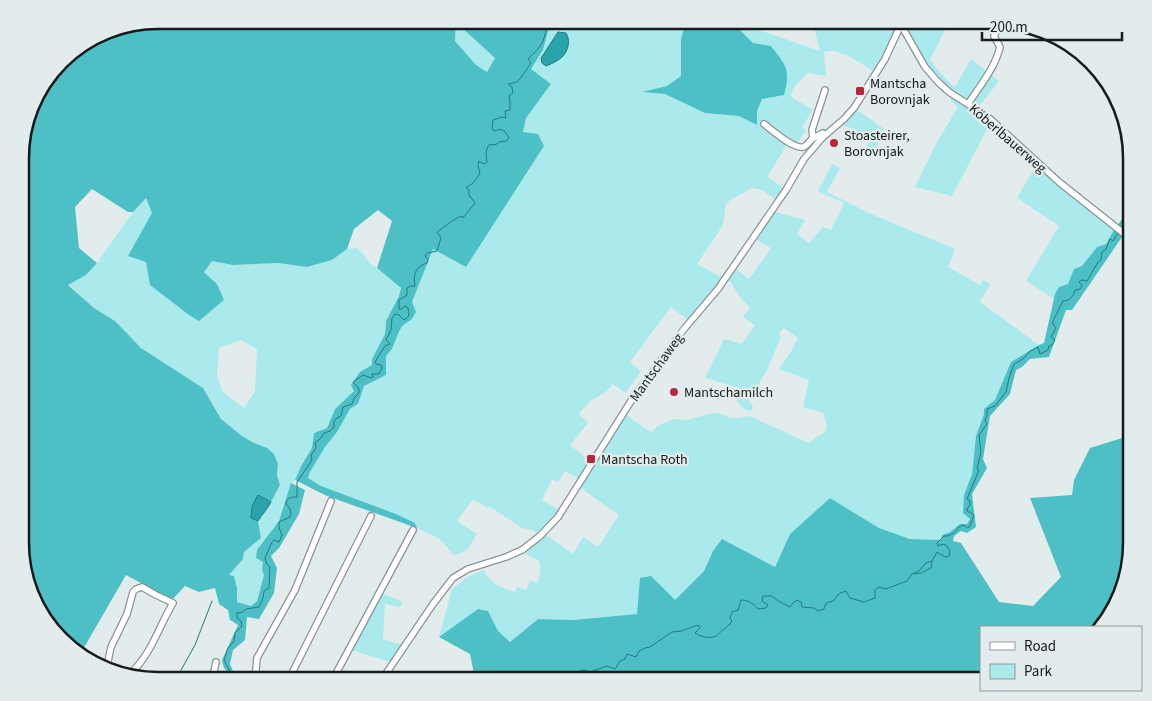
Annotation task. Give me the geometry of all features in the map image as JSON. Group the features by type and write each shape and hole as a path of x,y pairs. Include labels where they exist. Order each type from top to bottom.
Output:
{"street":[{"name":"Mantschaweg","path":"387,672 453,578 468,569 518,552 534,541 558,517 631,401 684,329 718,288 786,190 804,159 822,137 852,111 885,59 899,29"},
{"name":"Köberlbauerweg","path":"905,29 920,59 931,75 949,92 995,123 1059,182 1123,233"},
{"path":"968,104 998,57 1000,47 994,36 997,29"},
{"path":"813,139 812,130 825,90"},
{"path":"764,124 796,146 802,147 833,128"},
{"path":"804,159 807,145"},
{"path":"256,672 257,658 295,590 331,500"},
{"path":"293,672 371,516"},
{"path":"337,672 413,530"},
{"path":"108,662 111,647 127,614 134,590 142,587 174,602 153,644 135,670"},
{"path":"214,672 216,662"}],"green space":[{"path":"456,29 463,29 495,58 487,72 476,66 455,41"},
{"path":"549,29 684,29 681,38 682,76 667,86 644,92 665,94 705,113 739,116 757,125 757,111 762,99 771,47 753,43 739,29 756,29 820,51 814,29 896,29 875,72 843,54 830,51 824,52 826,76 808,73 795,86 790,96 813,110 802,127 806,130 797,144 789,141 767,177 784,188 775,199 762,190 752,188 726,204 723,225 697,264 723,278 718,286 688,320 671,307 630,362 641,371 626,393 613,384 607,391 589,402 579,414 588,423 570,445 590,461 579,479 565,471 558,482 552,479 542,500 559,510 538,534 532,530 522,528 489,506 488,508 473,499 457,521 477,534 467,550 454,556 442,541 417,528 414,523 308,479 310,472 325,447 337,432 350,409 358,404 364,386 386,375 386,356 392,349 402,325 412,319 412,302 433,248 525,175 544,146 523,132 526,118 551,84 530,70 543,50"},
{"path":"906,29 946,29 930,60 955,87 971,59 999,81 978,108 956,95 932,74"},
{"path":"952,97 991,122 952,196 915,187 936,144 958,107 950,100"},
{"path":"856,109 884,129 875,151 867,147 871,137 841,124"},
{"path":"832,164 840,168 827,192 871,214 955,249 948,267 980,285 983,280 990,284 980,302 1039,345 1011,362 995,400 984,409 976,436 972,474 964,495 970,519 967,524 960,524 950,532 942,535 941,540 910,539 879,528 830,498 790,534 774,568 713,551 704,571 675,600 651,577 637,614 573,620 538,619 510,642 498,631 488,611 478,609 439,637 452,589 468,577 484,570 493,582 501,587 515,592 517,587 526,590 530,580 538,583 540,566 539,561 523,552 545,534 573,554 583,537 598,547 619,515 580,486 626,414 651,432 658,426 673,419 687,420 718,413 731,418 750,416 808,443 825,432 827,425 823,413 803,407 809,380 779,369 798,338 784,328 779,333 781,337 767,370 754,392 705,378 724,339 742,344 755,325 743,317 750,308 740,297 728,278 735,268 749,279 771,248 755,239 773,211 805,220 797,234 809,243 823,227 831,230 844,203 818,191"},
{"path":"1036,165 1114,230 1106,244 1097,247 1082,266 1074,269 1068,284 1055,294 1054,299 1026,281 1059,226 1017,198"},
{"path":"145,198 153,213 146,262 217,284 204,271 212,261 233,265 278,263 307,267 332,260 347,249 357,248 370,264 401,288 386,321 385,334 372,359 373,365 354,391 335,409 327,428 314,433 312,448 295,480 291,483 279,521 257,550 263,562 262,570 264,575 257,601 251,606 237,602 237,588 234,576 229,575 243,559 244,552 261,538 258,521 269,508 280,485 277,475 278,464 254,443 221,419 203,388 141,348 115,321 94,308 68,284 86,275 97,263","holes":["241,340 257,349 255,391 244,408 223,392 217,376 219,348"]},
{"path":"736,392 743,394 749,400 753,407 751,411 740,406 735,394"},
{"path":"382,593 403,602 400,607 385,604 383,639 402,645 391,662 351,650"}],"shaded area":[{"path":"149,29 456,29 455,41 476,65 487,72 495,58 463,29 549,29 543,50 531,69 551,84 526,118 523,132 538,134 544,146 466,267 433,249 412,302 416,312 412,319 402,326 392,349 386,356 386,375 364,386 358,404 350,409 337,432 325,447 308,478 321,486 396,514 415,523 417,528 327,496 295,480 312,448 314,433 327,428 335,409 354,391 351,385 360,372 372,365 372,359 385,334 386,321 401,288 377,268 392,221 378,210 354,229 347,249 332,260 307,267 278,263 233,265 212,261 204,272 217,284 224,300 199,321 150,285 146,262 128,256 152,213 146,198 133,212 128,212 92,189 75,207 79,248 97,263 86,275 68,285 94,308 115,321 141,348 203,388 221,419 242,436 267,448 274,454 278,464 277,475 280,485 271,502 258,496 251,518 258,521 261,538 244,552 243,559 229,575 234,576 237,588 237,602 251,606 257,601 264,575 262,570 263,562 256,558 257,550 279,521 291,483 305,490 299,514 279,548 271,556 277,568 274,593 259,619 247,617 245,640 233,650 230,664 233,672 227,672 222,660 238,625 230,620 228,610 219,604 215,588 199,592 185,586 172,600 126,575 83,649 50,615 33,577 30,560 29,157 31,132 39,108 50,86 79,55 93,46 132,31"},
{"path":"684,29 739,29 753,43 771,46 786,68 787,79 784,95 762,99 757,111 757,125 739,116 705,113 665,94 642,92 667,86 681,76 681,38"},
{"path":"558,32 566,33 569,43 567,49 564,55 546,66 542,63 541,58"},
{"path":"1123,218 1123,231 1117,226"},
{"path":"1114,230 1122,237 1072,310 1066,310 1049,357 1030,359 1016,370 1010,394 990,416 983,459 987,468 972,494 976,527 967,533 961,531 954,536 953,541 961,543 999,602 1033,606 1061,577 1030,498 1072,495 1074,480 1090,448 1123,438 1122,560 1119,577 1113,593 1106,608 1094,626 980,626 980,672 474,672 470,654 439,637 478,609 488,611 498,631 510,642 538,619 573,620 637,614 640,578 651,576 675,600 704,571 713,551 722,539 775,567 790,534 830,498 879,528 910,539 941,540 942,535 950,532 960,524 967,524 970,519 963,513 964,495 972,474 976,436 984,409 995,400 1011,362 1044,343 1055,294 1059,287 1068,284 1074,269 1082,266 1097,247 1106,244"},
{"path":"258,495 271,502 258,521 251,518 252,506"}],"waterway":[{"path":"230,672 224,660 228,648 234,641 235,633 242,626 241,621 237,618 237,613 259,607 264,591 269,588 270,567 265,558 272,542 274,540 279,542 282,535 279,522 290,517 291,511 286,504 287,500 297,497 297,482 312,460 311,455 316,448 315,443 324,433 334,427 334,421 341,416 343,407 352,404 354,398 359,393 359,389 353,382 363,375 371,378 373,377 372,374 379,374 382,368 381,365 375,362 385,346 390,344 386,340 391,330 392,318 395,314 404,320 409,315 408,308 405,306 399,309 399,300 407,295 407,288 415,286 414,278 417,269 427,263 428,259 425,256 427,253 437,251 441,238 437,232 456,218 462,216 463,218 475,203 469,195 469,190 466,188 480,174 479,161 484,164 487,162 486,155 490,144 497,144 509,138 504,131 492,129 493,120 502,117 506,118 505,111 510,110 509,96 513,93 512,87 508,84 517,82 522,76 531,63 528,59 543,41 547,29"},
{"path":"590,672 607,666 615,669 620,661 625,659 627,654 636,657 639,651 650,647 672,632 698,625 700,628 695,633 706,637 716,636 731,623 732,612 738,610 741,600 750,602 758,609 766,608 768,605 762,601 763,596 772,596 790,607 797,600 801,602 802,607 814,608 818,611 824,609 826,603 833,601 840,593 846,591 850,598 864,602 875,598 875,590 879,587 886,589 907,581 912,574 919,571 926,563 932,561 937,552 945,557 949,556 950,551 947,546 943,544 938,546 937,543 944,536 954,533 959,527 963,525 968,528 970,526 974,515 968,512 967,509 970,501 967,499 979,470 977,469 981,452 979,435 987,424 985,420 987,409 995,406 1006,392 1014,364 1023,359 1030,351 1038,347 1040,354 1048,350 1049,346 1052,345 1055,340 1051,337 1056,328 1053,321 1063,301 1070,299 1075,290 1080,289 1082,286 1079,282 1082,280 1087,281 1101,260 1102,252 1106,249 1110,239 1113,241 1118,233"},
{"path":"915,574 931,568 932,562"},
{"path":"180,672 195,645 212,601"},
{"path":"576,672 584,670 590,672"}],"place":[{"name":"Mantscha Borovnjak","path":"860,91"},
{"name":"Stoasteirer, Borovnjak","path":"834,143"},
{"name":"Mantschamilch","path":"674,392"},
{"name":"Mantscha Roth","path":"591,459"}]}
